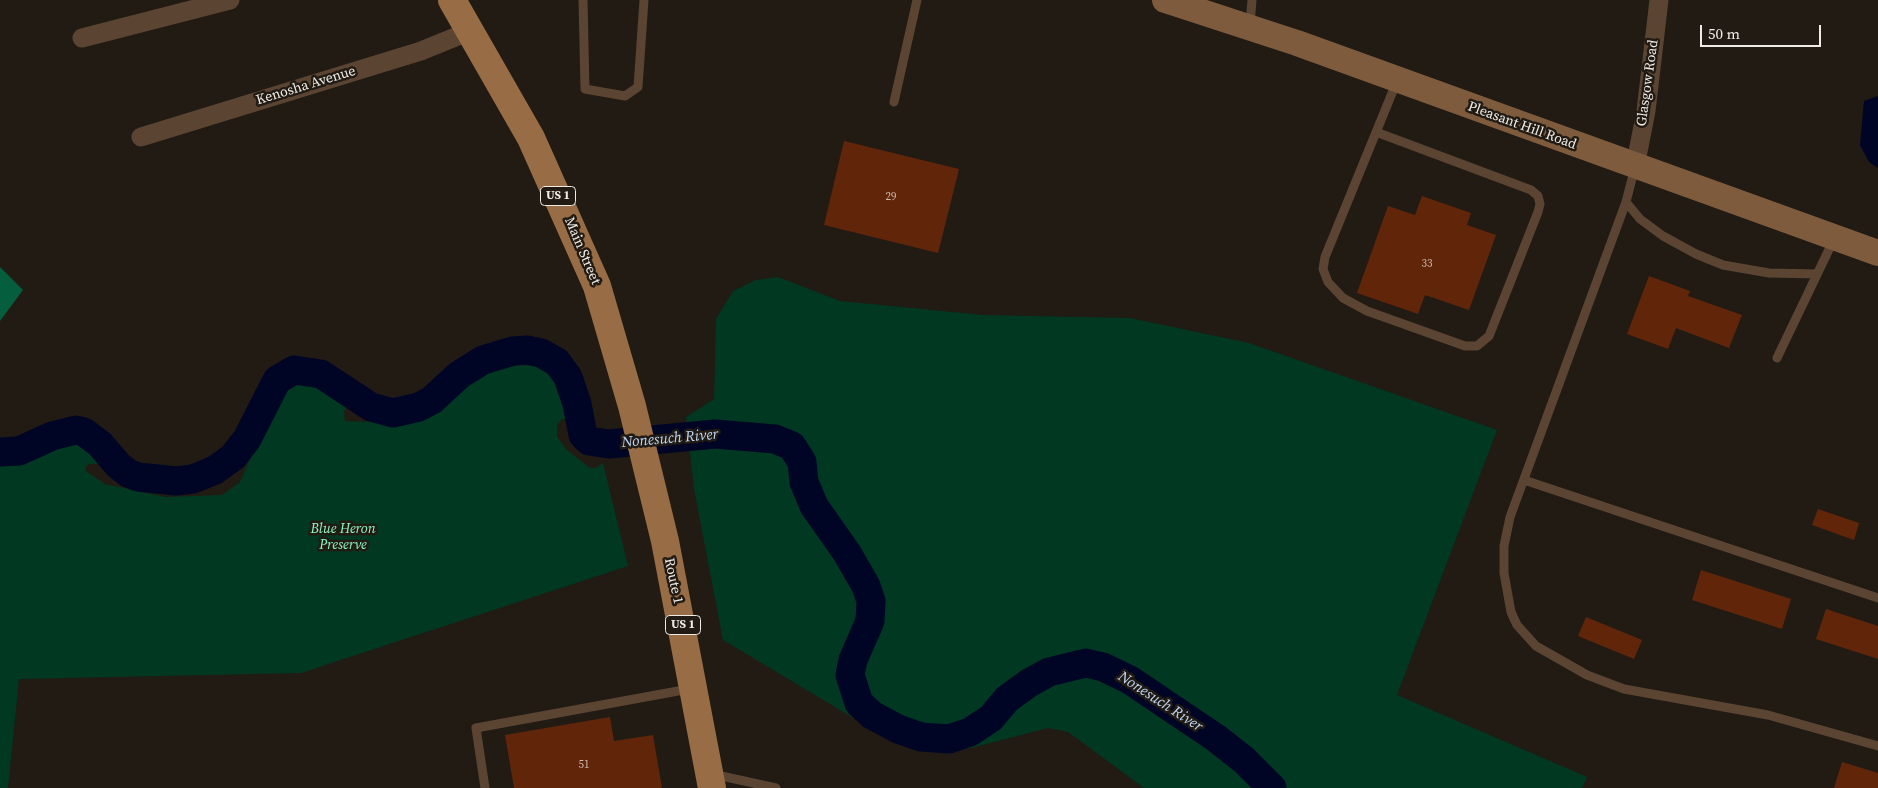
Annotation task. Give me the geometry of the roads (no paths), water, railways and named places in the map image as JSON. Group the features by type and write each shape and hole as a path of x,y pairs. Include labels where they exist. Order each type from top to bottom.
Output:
{"main road":[{"name":"Main Street","path":"452,0 531,138 583,251 609,323 632,406"},
{"name":"Route 1","path":"632,406 674,581 711,781"}],"street":[{"path":"82,38 230,0"},
{"name":"Pleasant Hill Road","path":"1165,0 1250,27 1878,253"},
{"name":"Glasgow Road","path":"1635,167 1646,111 1659,0"},
{"name":"Kenosha Avenue","path":"141,137 421,51 470,30"}],"lane":[{"path":"583,0 585,89 625,96 638,87 644,0"},
{"path":"894,102 917,0"},
{"path":"1250,27 1252,0"},
{"path":"1376,132 1531,190 1538,196 1540,204 1538,212 1490,336 1477,346 1465,346 1367,311 1343,298 1328,282 1323,269 1325,256 1376,132 1397,81"},
{"path":"1635,167 1626,202 1510,517 1504,546 1504,573 1511,612 1517,625 1536,646 1586,675 1624,689 1768,715 1878,746"},
{"path":"1626,202 1640,219 1663,236 1696,254 1723,265 1769,273 1817,274"},
{"path":"1777,358 1834,237"},
{"path":"1524,480 1878,598"},
{"path":"485,788 476,728 695,688"},
{"path":"711,781 776,788"}],"water":[{"path":"1878,96 1878,168 1869,162 1860,145 1864,101"}],"waterway":[{"name":"Nonesuch River","path":"0,452 19,451 52,436 76,430 84,432 100,444 118,465 128,473 138,477 176,481 193,479 215,470 233,457 247,439 277,380 294,370 321,374 371,407 393,413 419,407 432,400 459,375 483,360 513,351 527,350 541,353 557,362 568,377 577,404 583,435 589,441 609,444 715,434 775,439 792,446 802,462 804,482 814,506 847,553 866,586 871,601 870,621 853,660 850,675 859,703 872,715 898,729 921,737 949,739 970,732 991,718 1007,699 1029,683 1049,672 1086,663 1103,667 1130,680 1216,738 1244,760 1272,788"}],"park label":[{"name":"Blue Heron Preserve","path":"343,538"}]}
